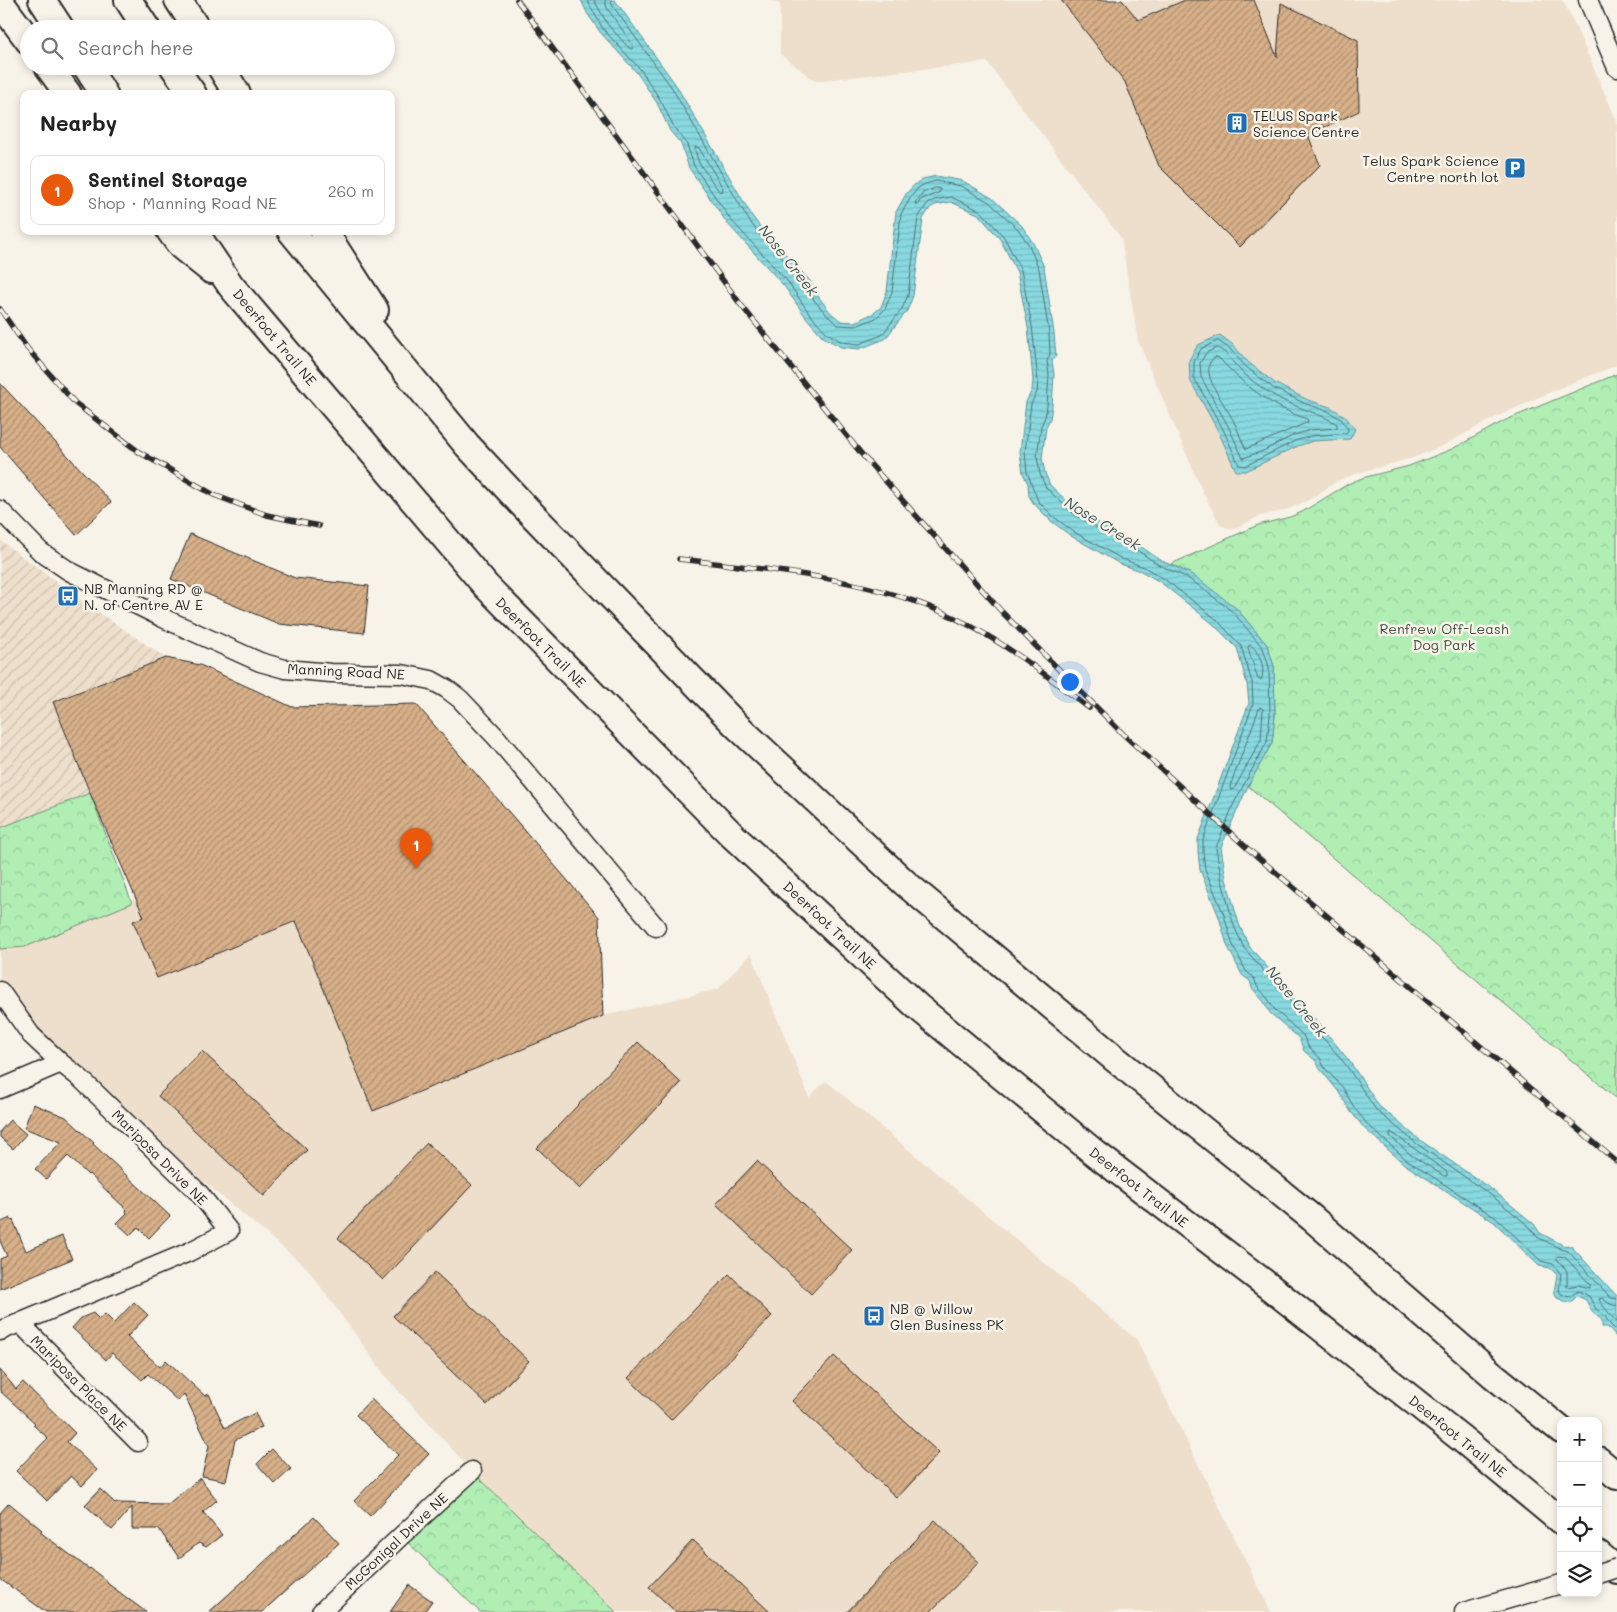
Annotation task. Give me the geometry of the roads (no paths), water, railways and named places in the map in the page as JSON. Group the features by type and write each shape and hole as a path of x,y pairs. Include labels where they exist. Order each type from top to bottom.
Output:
{"highway":[{"path":"42,0 55,20"},
{"path":"128,0 141,20"},
{"path":"178,0 190,20"},
{"path":"0,2 20,29"},
{"path":"54,75 65,90"},
{"path":"92,75 101,90"},
{"path":"179,75 189,90"},
{"path":"226,75 235,90"},
{"path":"173,235 181,246 232,286"},
{"name":"Deerfoot Trail NE","path":"197,235 232,286 486,586 733,836 918,1006 1081,1142 1279,1294 1462,1439 1557,1518"},
{"path":"294,235 467,444 522,504 736,725 905,883 1114,1058 1312,1218 1493,1375 1557,1427"},
{"path":"327,235 359,286 467,444"},
{"path":"1600,1462 1617,1476"},
{"path":"1602,1557 1617,1569"}],"street":[{"path":"1588,0 1617,68"},
{"name":"Manning Road NE","path":"0,510 41,552 69,571 163,618 260,662 285,669 331,673 402,674 431,680 447,689 460,699 496,737 656,927"},
{"name":"Mariposa Drive NE","path":"0,991 32,1035 61,1063 80,1078 200,1193 229,1231 189,1252 0,1332"},
{"path":"0,1089 61,1063"},
{"name":"Mariposa Place NE","path":"20,1323 138,1442"},
{"name":"McGonigal Drive NE","path":"321,1612 472,1471"},
{"path":"1602,1573 1617,1569"},
{"path":"1464,1612 1557,1585"}],"water":[{"name":"Nose Creek","path":"581,0 615,0 676,85 752,216 770,240 782,250 810,281 830,312 841,321 854,322 874,313 881,307 887,291 896,212 906,194 915,184 923,179 936,176 963,181 992,198 1022,226 1033,243 1044,267 1054,333 1056,356 1052,361 1054,374 1052,406 1050,419 1046,427 1042,458 1050,485 1077,511 1137,544 1162,561 1189,573 1237,609 1267,645 1274,666 1275,716 1272,743 1248,786 1221,847 1226,879 1239,924 1249,946 1291,995 1324,1028 1323,1033 1330,1037 1350,1062 1379,1106 1420,1140 1494,1191 1534,1224 1540,1233 1563,1245 1571,1246 1617,1296 1617,1338 1607,1327 1602,1327 1602,1320 1592,1312 1586,1300 1577,1296 1570,1303 1557,1298 1554,1291 1557,1275 1550,1268 1539,1266 1494,1222 1404,1164 1365,1129 1316,1061 1304,1051 1299,1038 1270,1013 1264,1002 1252,988 1250,981 1242,975 1227,945 1219,917 1200,870 1198,852 1198,839 1249,703 1247,684 1237,648 1212,623 1160,582 1141,571 1120,564 1071,536 1051,521 1034,504 1029,496 1020,452 1026,402 1032,390 1033,380 1028,327 1017,272 1000,239 978,214 951,202 935,205 930,208 923,219 913,296 907,311 885,339 859,349 841,347 823,337 805,316 784,286 727,223 689,168 681,144 670,131 657,103 637,73 600,32"},
{"path":"1220,335 1232,344 1248,362 1276,384 1308,400 1330,407 1345,416 1355,429 1350,439 1313,441 1298,446 1246,471 1236,471 1218,431 1190,380 1189,360 1198,345"}],"railway":[{"path":"517,0 741,305 864,457 1002,612 1123,734 1247,848 1617,1162"},
{"path":"0,309 27,348 75,403 139,452 214,495 267,515 319,526"},
{"path":"679,559 819,577 853,584 921,603 953,617 989,637 1024,659 1089,708"}],"place":[{"name":"TELUS Spark Science Centre","path":"1237,123"},
{"name":"Telus Spark Science Centre north lot","path":"1515,168"},
{"name":"NB Manning RD @ N. of Centre AV E","path":"68,596"},
{"name":"Sentinel Storage","path":"416,869"},
{"name":"NB @ Willow Glen Business PK","path":"874,1316"}],"park label":[{"name":"Renfrew Off-Leash Dog Park","path":"1444,636"}]}
